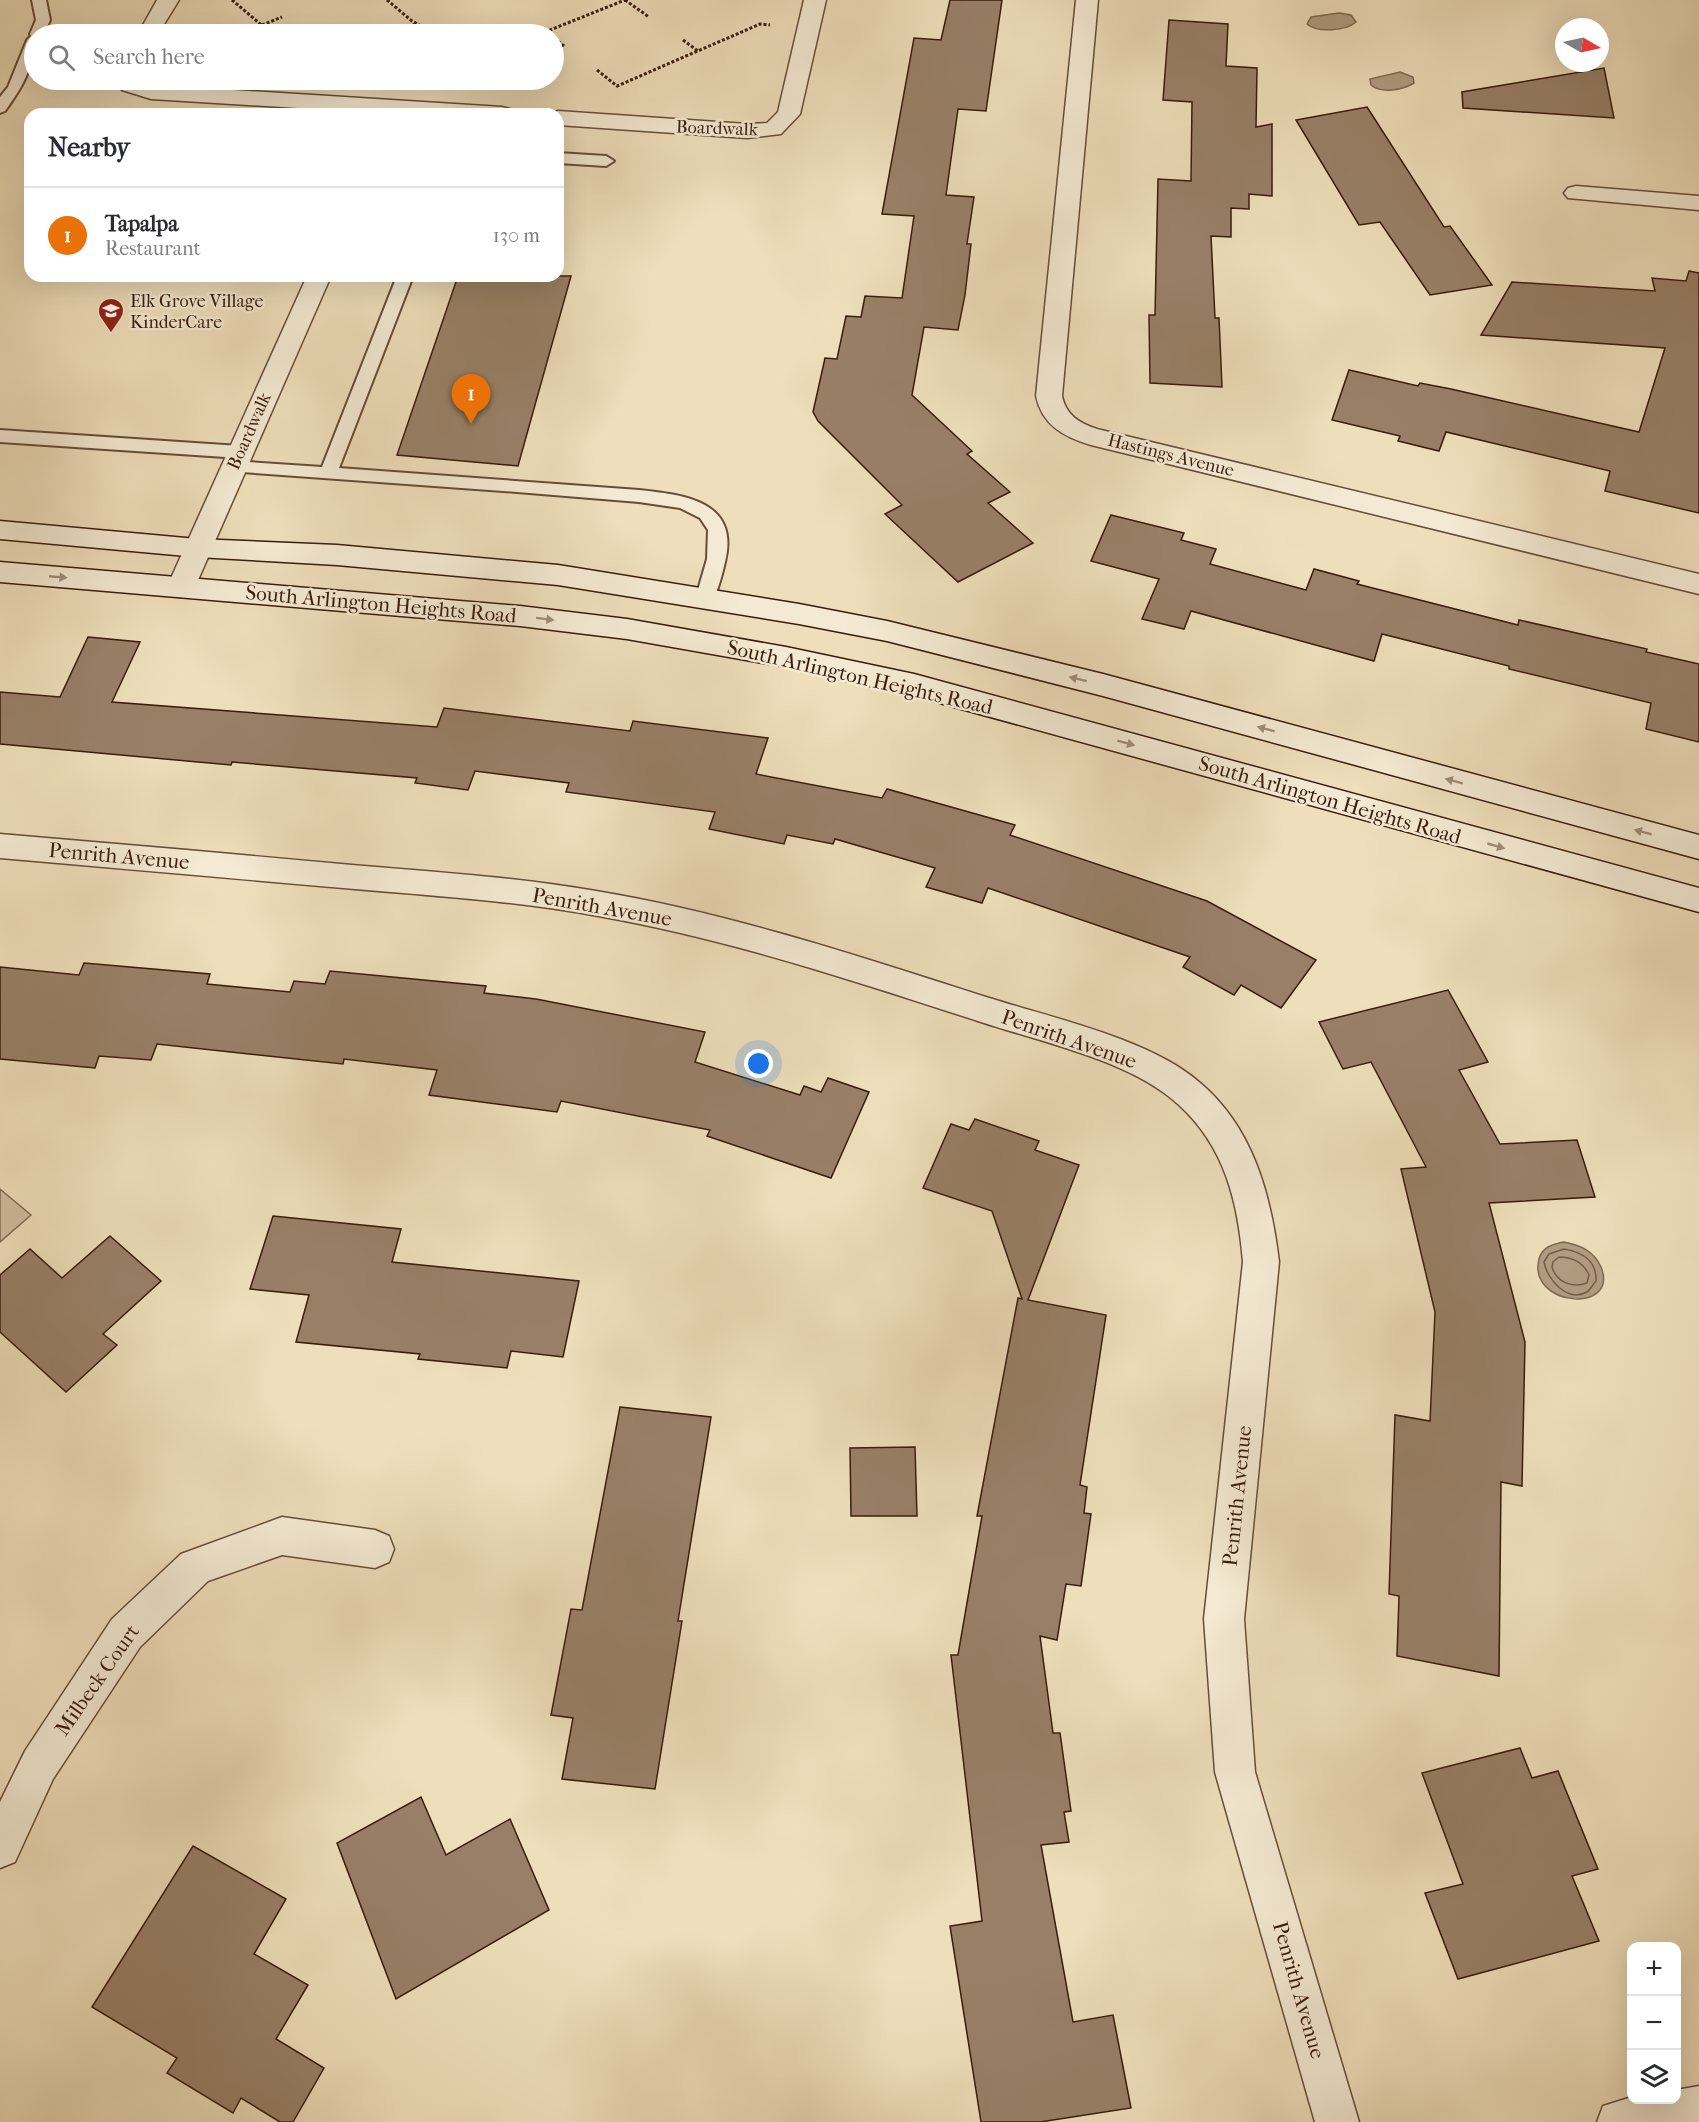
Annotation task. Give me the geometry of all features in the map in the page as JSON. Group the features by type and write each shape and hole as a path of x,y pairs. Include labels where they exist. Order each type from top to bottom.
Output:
{"street":[{"path":"154,24 168,0"},
{"name":"Boardwalk","path":"564,118 747,131 773,129 789,114 815,0"},
{"name":"Hastings Avenue","path":"1087,0 1049,396 1051,409 1057,418 1075,431 1091,436 1699,584"},
{"path":"146,90 364,108"},
{"path":"1576,193 1699,203"},
{"name":"Boardwalk","path":"181,587 316,282"},
{"name":"South Arlington Heights Road","path":"0,530 197,548 337,555 485,568 558,575 705,597 887,632 1103,685 1699,847"},
{"name":"South Arlington Heights Road","path":"0,572 532,618 627,629 786,657 914,685 1570,867 1699,900"},
{"name":"Penrith Avenue","path":"0,846 491,890 597,903 709,927 824,958 1091,1044 1151,1067 1190,1093 1213,1120 1240,1162 1249,1184 1258,1219 1262,1262 1224,1619 1235,1772 1337,2122"},
{"name":"Milbeck Court","path":"0,1846 39,1765 126,1633 195,1567 282,1536 375,1549"},
{"path":"1619,2122 1699,2108"}],"lane":[{"path":"39,0 43,20 41,24"},
{"path":"0,108 15,87 24,65"},
{"path":"564,158 606,161"},
{"path":"328,473 403,282"},
{"path":"0,436 236,459 328,473 520,486 676,501 703,510 714,521 719,532 717,555 705,597"}],"path":[{"path":"232,0 261,24"},
{"path":"387,0 416,24"},
{"path":"564,26 625,0 649,17"},
{"path":"264,24 282,17"},
{"path":"597,70 617,86 760,24 809,27"},
{"path":"683,40 698,51"}],"shaded area":[{"path":"0,1189 31,1215 0,1242"}],"water":[{"path":"1339,13 1351,15 1356,22 1332,30 1317,29 1307,24 1311,17"},
{"path":"1400,72 1413,77 1414,83 1392,90 1375,88 1371,85 1370,79"},
{"path":"1564,1242 1586,1250 1595,1257 1601,1267 1603,1282 1598,1292 1587,1298 1573,1299 1558,1295 1546,1287 1539,1275 1540,1255 1548,1247"}],"building":[{"path":"950,0 1002,0 986,111 958,109 946,195 974,197 967,244 971,244 965,295 958,330 924,327 912,395 972,451 967,454 1010,492 988,503 1033,543 958,582 885,514 902,505 818,421 813,412 825,358 837,359 846,316 861,317 865,296 902,298 914,216 882,214 914,38 941,40"},
{"path":"1169,20 1228,24 1226,66 1257,68 1256,127 1272,124 1272,196 1249,194 1249,209 1231,208 1231,237 1211,236 1215,318 1219,318 1222,387 1150,383 1149,315 1155,315 1158,179 1191,181 1192,102 1163,100"},
{"path":"1580,72 1605,72 1614,118 1463,108 1462,92"},
{"path":"1367,107 1444,227 1450,226 1492,285 1430,295 1380,222 1359,225 1296,120"},
{"path":"1689,271 1699,273 1699,513 1605,491 1610,471 1446,432 1439,451 1398,441 1400,436 1332,420 1349,370 1418,386 1420,383 1451,389 1639,432 1665,348 1481,335 1512,282 1655,291 1652,278 1686,281"},
{"path":"564,276 571,276 518,466 397,455 456,282 564,282"},
{"path":"1111,515 1184,533 1181,540 1216,549 1210,564 1306,590 1314,569 1359,581 1357,584 1518,625 1519,620 1647,649 1646,652 1699,664 1699,742 1646,729 1651,703 1509,669 1509,666 1382,634 1374,661 1191,611 1184,629 1142,619 1159,579 1091,561"},
{"path":"88,637 140,642 112,702 437,727 444,708 630,731 633,721 768,738 756,774 882,798 887,789 1015,825 1010,835 1207,901 1316,960 1281,1008 1241,985 1234,995 1183,967 1190,957 988,888 982,903 926,887 935,868 835,839 833,844 787,835 784,844 709,829 715,812 566,792 569,783 475,771 468,790 415,783 417,778 232,762 231,765 0,744 0,692 60,697"},
{"path":"84,963 210,974 207,984 290,992 294,981 325,984 330,971 486,986 484,993 536,999 705,1032 695,1062 800,1095 804,1086 821,1092 828,1078 869,1092 831,1178 707,1136 710,1130 561,1101 557,1112 429,1095 437,1070 344,1059 343,1064 157,1044 151,1060 99,1056 95,1068 0,1059 0,967 79,975"},
{"path":"1448,990 1488,1062 1459,1070 1500,1144 1577,1140 1595,1197 1489,1203 1525,1342 1522,1486 1501,1482 1499,1676 1397,1656 1399,1596 1389,1594 1395,1415 1430,1421 1435,1312 1401,1169 1426,1167 1371,1062 1343,1069 1319,1022"},
{"path":"975,1119 1039,1141 1035,1150 1079,1165 1028,1300 1106,1315 1080,1485 1087,1487 1084,1513 1091,1514 1081,1586 1066,1584 1057,1640 1040,1636 1053,1733 1060,1733 1071,1811 1064,1812 1069,1842 1041,1845 1073,2022 1113,2015 1131,2108 1040,2122 981,2122 950,1926 982,1921 951,1655 958,1655 982,1516 977,1516 1018,1298 1022,1299 992,1211 923,1188 951,1124 969,1130"},
{"path":"273,1216 401,1229 392,1262 579,1281 563,1357 511,1351 507,1368 418,1359 420,1354 296,1342 309,1295 250,1289"},
{"path":"110,1236 161,1281 103,1334 117,1345 66,1392 0,1332 0,1275 30,1249 62,1278"},
{"path":"620,1407 711,1417 678,1621 682,1621 655,1789 562,1779 573,1718 551,1715 571,1609 582,1610"},
{"path":"915,1447 917,1516 851,1516 850,1448"},
{"path":"1520,1748 1532,1778 1558,1771 1598,1869 1572,1876 1599,1941 1458,1979 1425,1893 1463,1884 1422,1773"},
{"path":"421,1797 446,1855 510,1819 549,1910 396,1999 337,1843"},
{"path":"193,1846 286,1899 254,1954 308,1985 276,2039 324,2068 293,2122 280,2122 241,2098 233,2113 167,2073 177,2058 92,2007"}],"place":[{"name":"Elk Grove Village KinderCare","path":"111,334"},
{"name":"Tapalpa","path":"471,424"}]}
